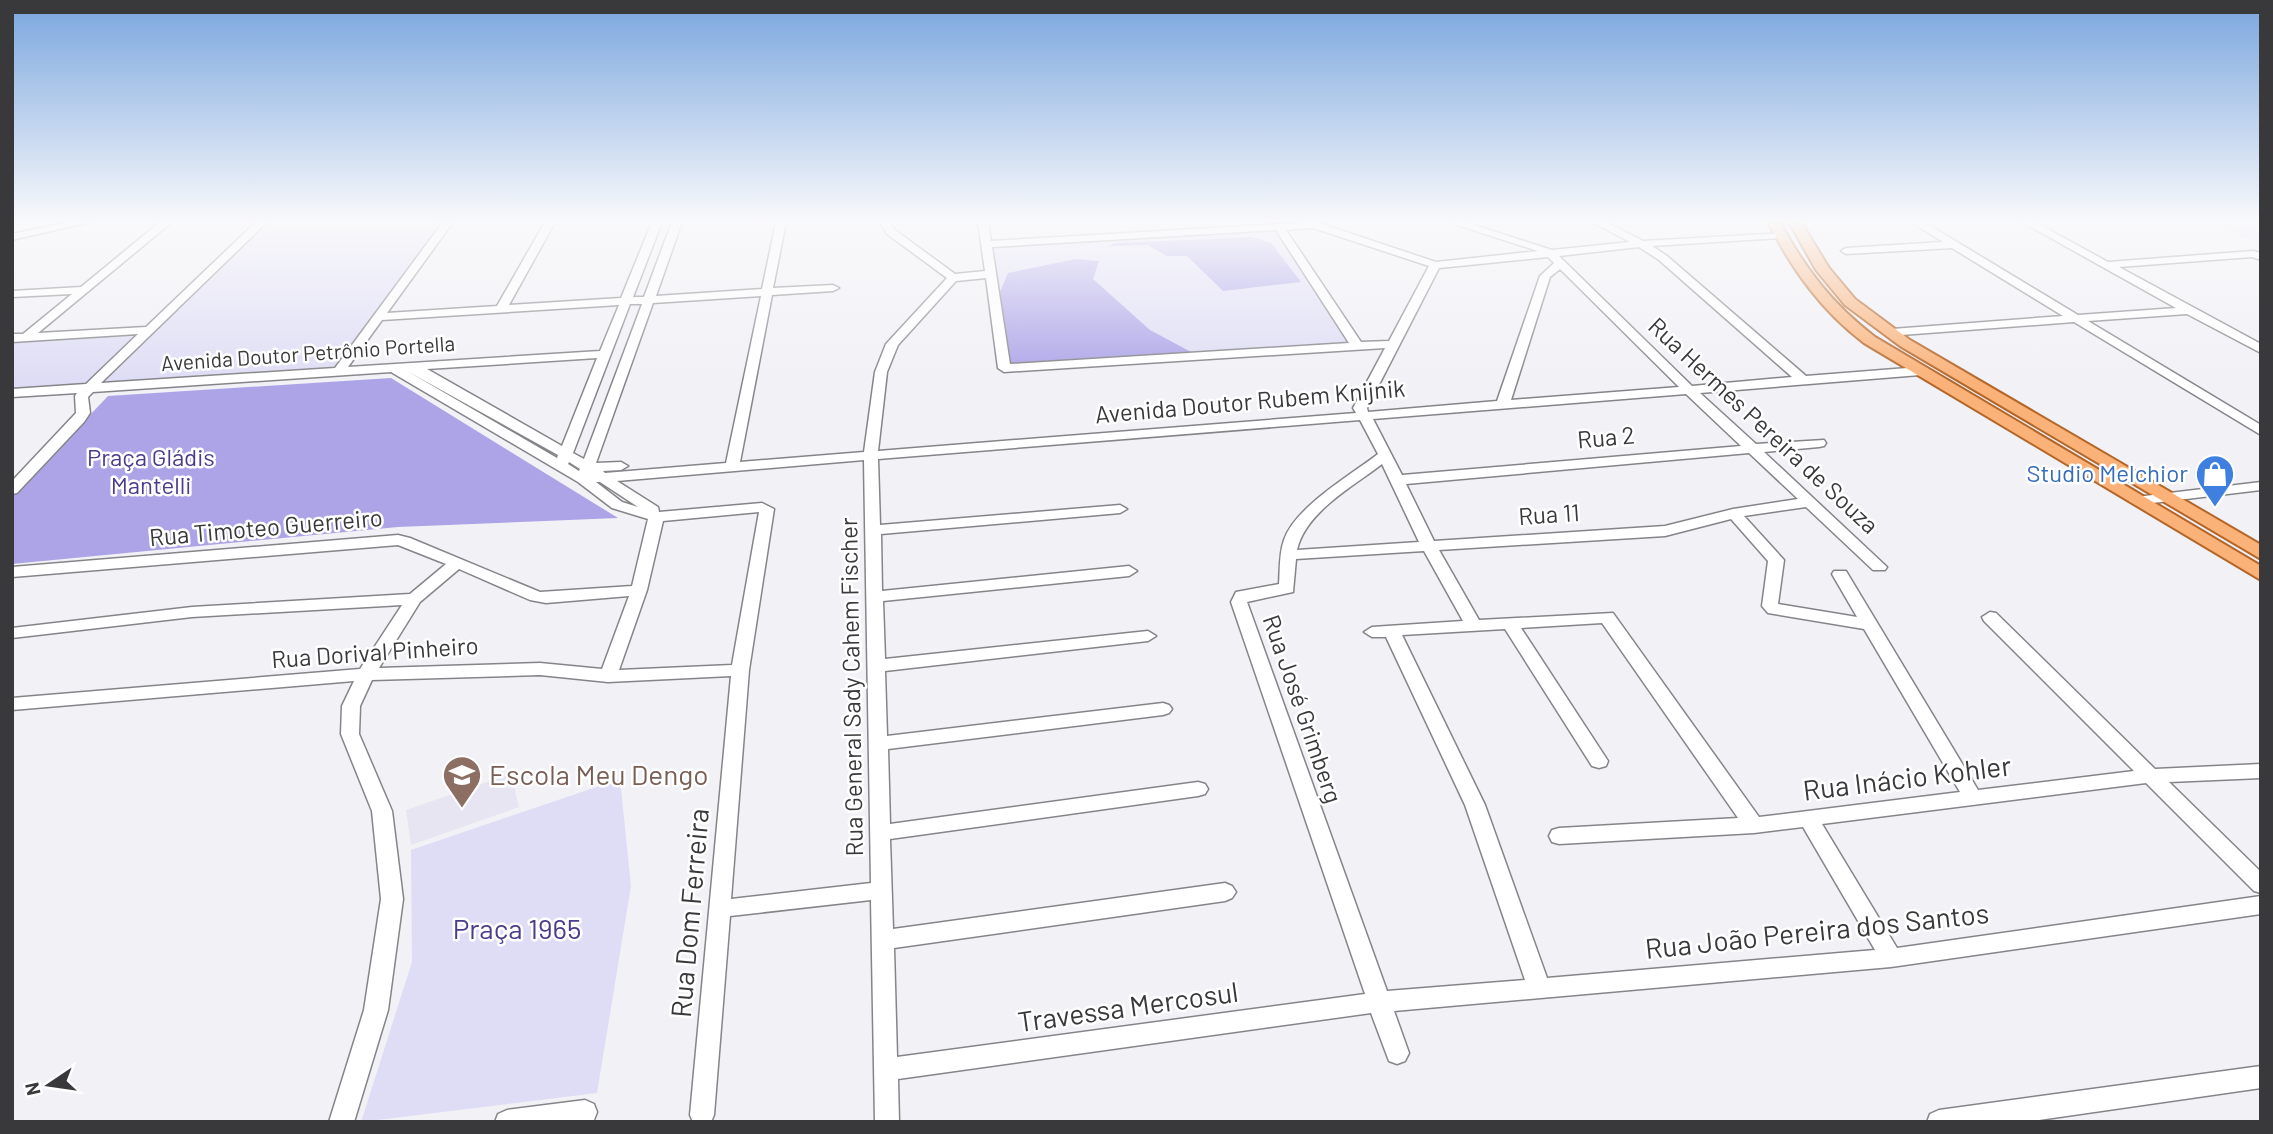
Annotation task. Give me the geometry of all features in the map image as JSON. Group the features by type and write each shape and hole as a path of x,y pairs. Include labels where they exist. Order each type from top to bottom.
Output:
{"main road":[{"path":"1804,275 1837,316 1872,342 2261,574"},
{"path":"1827,275 1850,302 1892,333 2261,553"}],"street":[{"path":"27,337 102,275"},
{"path":"12,490 79,419 83,413 85,392 207,275"},
{"path":"340,370 410,275"},
{"path":"501,309 520,275"},
{"path":"563,460 636,275"},
{"path":"585,474 657,275"},
{"path":"733,462 772,275"},
{"path":"949,275 953,278 981,275"},
{"path":"990,275 1004,368 1392,344"},
{"path":"1311,275 1357,346"},
{"path":"1430,275 1392,344 1362,412 1429,545 1474,625"},
{"path":"1504,401 1546,275"},
{"name":"Rua Hermes Pereira de Souza","path":"1572,275 1685,386 1880,567"},
{"path":"1682,275 1800,378"},
{"path":"2003,275 2261,431"},
{"path":"2124,275 2261,349"},
{"name":"Rua General Sady Cahem Fischer","path":"887,1122 871,451 881,372 892,344 953,278"},
{"path":"379,317 833,288"},
{"path":"12,294 84,290"},
{"path":"1892,333 2189,310"},
{"path":"12,338 150,330"},
{"name":"Avenida Doutor Petrônio Portella","path":"12,393 85,392 604,358"},
{"name":"Avenida Doutor Rubem Knijnik","path":"585,474 1915,369"},
{"name":"Avenida Doutor Petrônio Portella","path":"12,401 340,370 407,370"},
{"path":"407,370 563,460"},
{"path":"407,370 585,474 617,505 660,517"},
{"name":"Rua 2","path":"1397,480 1819,443"},
{"name":"Rua José Grimberg","path":"1385,456 1310,516 1294,534 1289,555 1287,588 1242,596 1239,602 1397,1053"},
{"name":"Avenida Doutor Rubem Knijnik","path":"600,478 733,462"},
{"path":"585,474 600,478 660,517"},
{"path":"2136,501 2162,496 2256,489"},
{"name":"Rua 11","path":"1289,555 1665,531 1734,513 1810,502"},
{"name":"Rua Dom Ferreira","path":"660,517 762,507 767,509 740,670 702,1115"},
{"path":"873,530 1120,509"},
{"path":"1734,513 1776,560 1770,606 1774,609 1868,624"},
{"path":"608,676 639,590 660,517"},
{"name":"Rua Timoteo Guerreiro","path":"12,572 398,540 546,598 639,590"},
{"path":"341,1122 376,1010 392,899 382,811 350,734 351,706 366,674 414,599 456,564"},
{"path":"875,597 1129,571"},
{"path":"1840,574 1973,798"},
{"path":"12,633 192,612 414,599"},
{"path":"1372,632 1607,617 1754,825"},
{"path":"1990,617 2261,885"},
{"path":"1510,624 1599,761"},
{"path":"1392,632 1475,805 1539,988"},
{"path":"876,666 1148,636"},
{"name":"Rua Dorival Pinheiro","path":"12,704 309,681 366,674 540,669 608,676 740,670"},
{"path":"878,744 1163,709"},
{"name":"Rua Inácio Kohler","path":"1559,836 1754,825 2149,776 2261,771"},
{"path":"880,833 1198,789"},
{"path":"1808,818 1891,958"},
{"path":"718,909 882,890"},
{"path":"883,940 1225,892"},
{"name":"Rua João Pereira dos Santos","path":"1378,1002 1891,958 2261,905"},
{"name":"Travessa Mercosul","path":"886,1070 1378,1002"},
{"path":"1939,1122 2261,1077"},
{"path":"507,1122 585,1112"}],"shaded area":[{"name":"Escola Meu Dengo","path":"511,774 519,807 411,845 406,810"}],"green space":[{"path":"214,275 404,275 336,368 102,384"},
{"path":"997,275 1305,275 1348,343 1011,364"},
{"path":"1007,275 1094,275 1093,279 1150,330 1193,353 1011,364 1000,292"},
{"path":"1206,275 1296,275 1301,282 1223,291"},
{"path":"140,333 84,386 12,391 12,341"},
{"name":"Praça Gládis Mantelli","path":"391,378 618,518 398,527 12,564 12,497 108,396"},
{"name":"Praça 1965","path":"620,779 631,886 597,1093 361,1122 412,962 411,850"}],"place":[{"name":"Studio Melchior","path":"2215,508"},
{"name":"Escola Meu Dengo","path":"462,809"}]}
